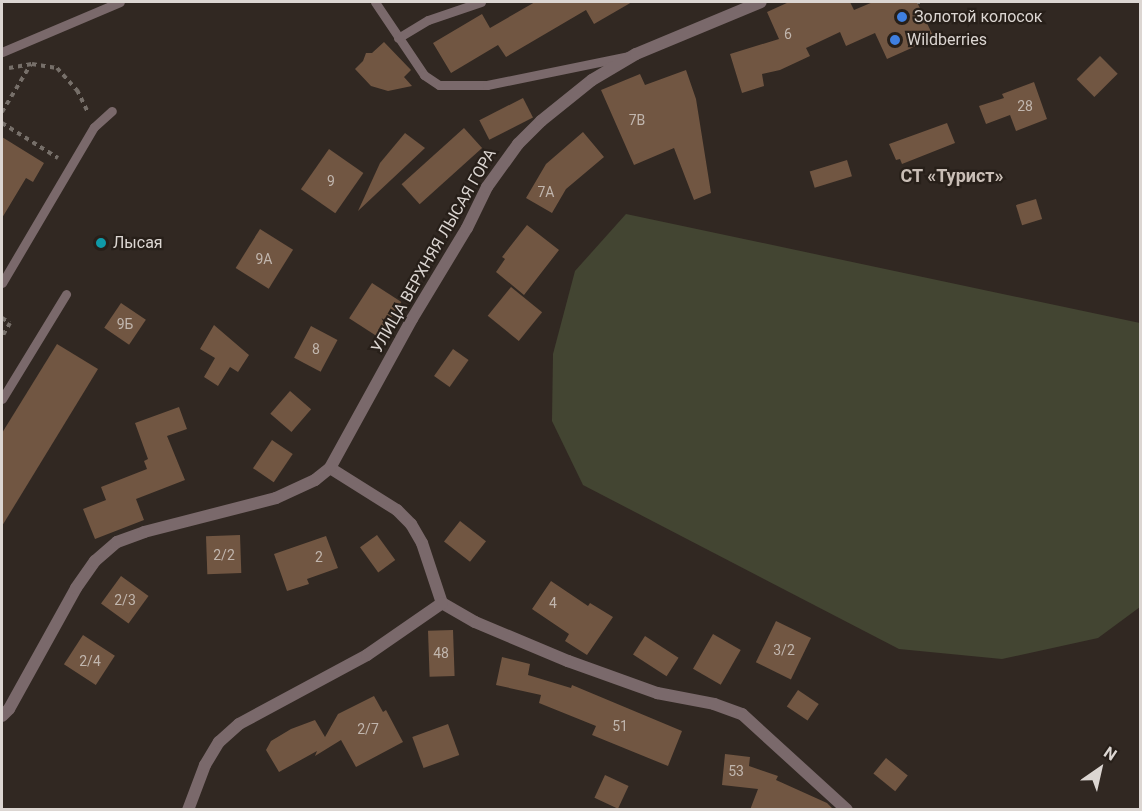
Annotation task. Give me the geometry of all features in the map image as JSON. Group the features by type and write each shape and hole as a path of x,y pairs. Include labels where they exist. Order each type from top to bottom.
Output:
{"street":[{"name":"УЛИЦА ВЕРХНЯЯ ЛЫСАЯ ГОРА","path":"2,716 9,709 76,588 95,561 117,542 144,532 276,498 315,480 330,468 412,319 467,228 486,188 502,163 540,121 592,80 636,54 761,2"},
{"path":"330,468 397,510 411,524 422,543 442,603 475,622 568,661 657,693 714,704 742,714 847,810"},
{"path":"188,810 205,765 219,742 239,724 367,655 442,603"}],"lane":[{"path":"2,52 120,2"},
{"path":"375,2 424,75 440,85 487,86 636,54"},
{"path":"398,38 428,20 481,2"},
{"path":"2,283 94,127 112,111"},
{"path":"2,399 66,294"}],"path":[{"path":"2,112 32,64"},
{"path":"2,69 32,64 57,68 77,90 94,127"},
{"path":"2,123 71,166"},
{"path":"2,318 10,323 2,337"}],"green space":[{"path":"626,214 1140,323 1140,607 1098,638 1002,659 899,649 583,485 552,421 553,354 575,271"}],"building":[{"path":"535,2 632,2 594,24 586,10 506,57 498,45 451,73 433,43 482,14 490,28"},
{"path":"789,2 850,2 854,10 873,2 917,2 934,38 887,59 875,33 846,46 840,32 806,48 810,56 780,70 762,74 764,86 742,93 730,54 779,39 767,12"},
{"path":"384,42 411,70 404,77 412,86 388,91 371,86 355,69 363,61 366,53 372,53"},
{"path":"1100,56 1118,74 1094,97 1077,79"},
{"path":"686,70 696,99 711,193 694,200 674,148 634,165 601,90 640,74 645,85"},
{"path":"1034,82 1047,119 1016,131 1010,115 986,124 979,106 1004,98 1002,94"},
{"path":"523,98 533,118 489,140 479,120"},
{"path":"947,123 955,143 902,164 900,159 896,160 889,144"},
{"path":"464,128 482,148 420,204 402,184"},
{"path":"583,132 604,157 566,189 552,213 526,198 546,164"},
{"path":"405,133 425,148 358,211 380,163"},
{"path":"2,137 44,163 33,182 26,178 2,218"},
{"path":"329,149 363,173 335,213 301,189"},
{"path":"847,160 852,176 815,188 810,171"},
{"path":"1036,199 1042,219 1022,225 1016,205"},
{"path":"527,225 559,250 524,295 496,272 505,259 502,257"},
{"path":"260,229 293,250 269,289 236,268"},
{"path":"372,283 401,302 378,337 349,318"},
{"path":"511,287 542,312 519,341 488,316"},
{"path":"121,303 146,320 129,345 104,328"},
{"path":"214,325 249,355 238,372 230,367 218,386 204,377 215,358 200,349"},
{"path":"311,326 337,340 321,372 294,358"},
{"path":"57,344 98,369 2,526 2,433"},
{"path":"453,349 469,360 450,387 434,376"},
{"path":"290,391 311,409 291,432 270,414"},
{"path":"179,407 187,429 167,436 185,480 136,499 144,520 95,539 83,509 106,500 101,487 147,469 144,461 148,459 135,423"},
{"path":"272,440 293,454 274,482 253,468"},
{"path":"460,521 486,541 470,562 444,541"},
{"path":"240,535 241,573 207,574 206,536"},
{"path":"377,535 395,560 378,572 360,547"},
{"path":"326,536 338,568 307,579 309,584 287,591 274,554"},
{"path":"121,576 149,596 129,623 101,604"},
{"path":"551,581 588,606 590,603 613,617 587,655 565,641 569,634 532,609"},
{"path":"776,621 811,638 791,679 756,662"},
{"path":"453,630 455,676 430,677 428,631"},
{"path":"713,634 741,650 721,685 693,669"},
{"path":"83,635 115,656 96,685 64,664"},
{"path":"645,636 679,658 667,676 633,654"},
{"path":"502,657 530,664 528,675 571,688 572,685 682,731 668,766 592,735 596,726 539,703 541,695 496,685"},
{"path":"798,690 819,704 808,721 787,707"},
{"path":"374,696 383,712 386,710 403,742 356,767 341,740 315,756 317,751 279,772 266,750 271,741 291,729 315,720 325,737 338,714"},
{"path":"448,724 459,755 424,768 412,737"},
{"path":"725,754 750,757 749,766 778,776 776,780 827,803 834,810 750,810 758,789 722,785"},
{"path":"886,758 908,776 895,791 873,774"},
{"path":"605,775 629,786 618,809 594,798"}],"place":[{"name":"Золотой колосок","path":"902,17"},
{"name":"Wildberries","path":"895,40"},
{"name":"Лысая","path":"101,243"}],"district":[{"name":"СТ «Турист»","path":"952,176"}]}
